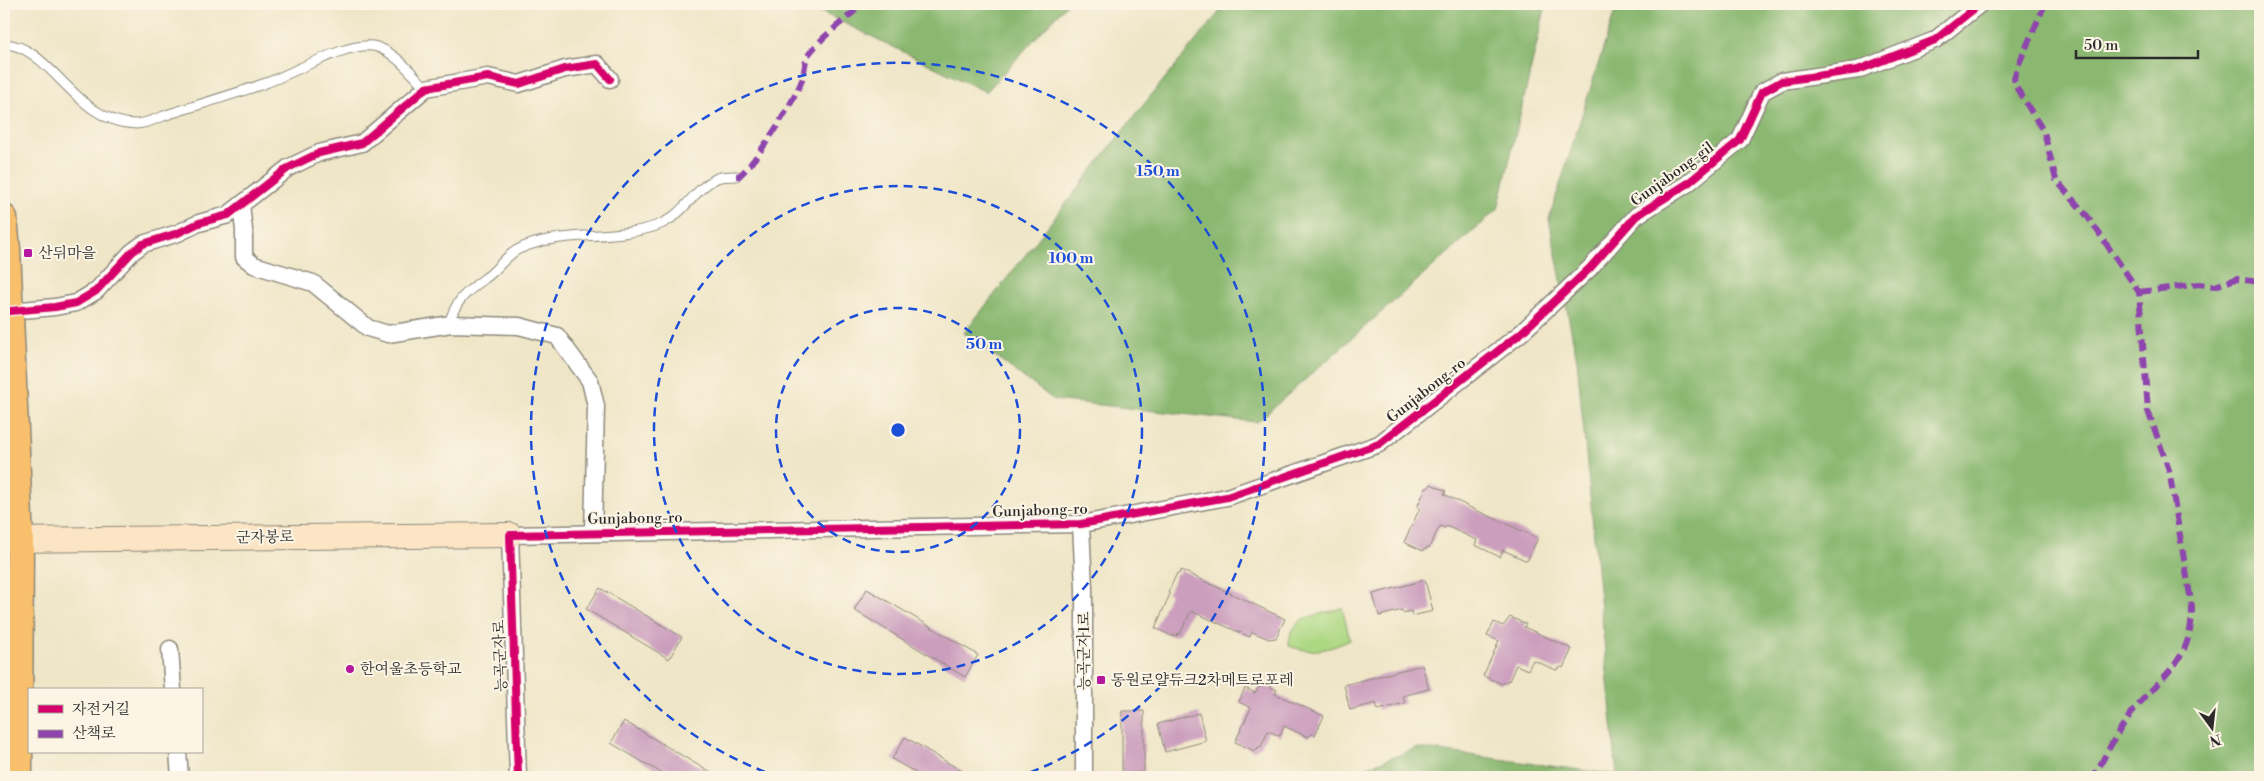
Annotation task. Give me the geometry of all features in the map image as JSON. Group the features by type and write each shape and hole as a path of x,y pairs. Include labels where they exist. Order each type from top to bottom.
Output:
{"main road":[{"path":"4,218 8,295 12,540 19,777"},
{"name":"군자봉로","path":"12,540 510,535"}],"street":[{"name":"Gunjabong-gil","path":"1521,333 1590,268 1636,216 1687,184 1740,140 1762,92 1782,81 1858,70 1935,40 1980,4"},
{"path":"8,295 55,307 76,303 96,290 132,252 143,244 178,233 199,223 228,215 288,168 319,153 362,143 426,88 488,76 519,84 565,69 598,64 610,79"},
{"path":"241,205 244,230 244,257 254,265 313,283 368,328 388,334 448,325 519,326 557,336 590,381 596,406 593,533"},
{"name":"Gunjabong-ro","path":"510,535 1081,524 1227,497 1379,444 1521,333"},
{"name":"능곡군자1로","path":"1081,524 1084,588 1084,777"},
{"name":"능곡군자로","path":"510,535 518,777"},
{"path":"170,649 173,688"},
{"path":"178,754 180,777"}],"lane":[{"path":"4,44 19,46 32,53 90,108 112,119 137,124 268,82 350,48 375,46 390,54 426,88"},
{"path":"448,325 462,295 491,274 504,259 519,249 552,240 622,234 654,227 665,222 698,192 718,178 736,176"}],"green space":[{"path":"805,4 1067,4 986,92"},
{"path":"1226,4 1546,4 1498,209 1257,422 1054,400 964,333 1140,109"},
{"path":"1614,4 2260,4 2260,777 1341,777 1417,748 1617,775 1577,360 1549,219 1617,5"},
{"path":"1342,608 1350,640 1320,650 1305,650 1289,646 1291,633 1305,618"}],"building":[{"path":"1431,484 1446,491 1444,494 1469,507 1538,538 1527,561 1503,550 1500,557 1475,545 1477,540 1446,526 1445,528 1440,526 1429,548 1427,547 1426,550 1424,549 1423,551 1404,542 1420,508 1417,507 1426,488"},
{"path":"1181,570 1285,619 1276,638 1269,639 1252,632 1250,637 1191,611 1180,634 1178,633 1177,636 1174,635 1174,637 1155,628 1170,594 1168,593 1177,573 1179,574"},
{"path":"1425,580 1433,611 1412,616 1411,611 1403,613 1402,610 1379,616 1373,594"},
{"path":"600,588 682,637 669,659 586,609"},
{"path":"867,589 978,655 965,677 854,610"},
{"path":"1510,617 1526,624 1524,627 1572,649 1563,668 1561,667 1556,670 1533,660 1528,670 1516,665 1509,681 1507,680 1506,683 1503,682 1502,684 1483,676 1499,641 1487,636 1494,622 1503,626"},
{"path":"1422,665 1429,689 1403,696 1405,703 1378,710 1376,703 1350,710 1344,685"},
{"path":"1262,683 1277,690 1275,694 1324,716 1315,735 1312,734 1308,737 1284,726 1280,736 1268,731 1261,747 1254,751 1235,742 1251,708 1239,702 1245,688 1255,693"},
{"path":"1122,711 1144,711 1144,772 1122,773"},
{"path":"1199,713 1206,741 1165,752 1158,724"},
{"path":"624,721 718,777 668,777 611,743"},
{"path":"905,737 972,777 923,777 892,759"}],"marked path":[{"path":"736,176 739,176 755,159 783,116 802,80 809,54 862,4"},
{"path":"2045,4 2017,68 2014,78 2016,87 2044,132 2056,180 2088,217 2139,292 2148,411 2169,470 2192,607 2188,639 2177,662 2125,722 2094,777"},
{"path":"2139,292 2199,284 2215,286 2236,279 2260,282"}],"cycle path":[{"path":"518,777 510,535 1081,524 1227,497 1379,444 1521,333 1590,268 1636,216 1687,184 1740,140 1762,92 1782,81 1858,70 1935,40 1980,4"},
{"path":"10,311 76,303 96,291 132,252 143,244 178,233 199,223 228,215 288,168 319,153 362,143 426,88 488,77 519,84 565,69 597,64 610,79"}],"place":[{"name":"산뒤마을","path":"28,253"},
{"name":"한여울초등학교","path":"350,669"},
{"name":"동원로얄듀크2차메트로포레","path":"1101,680"}]}
